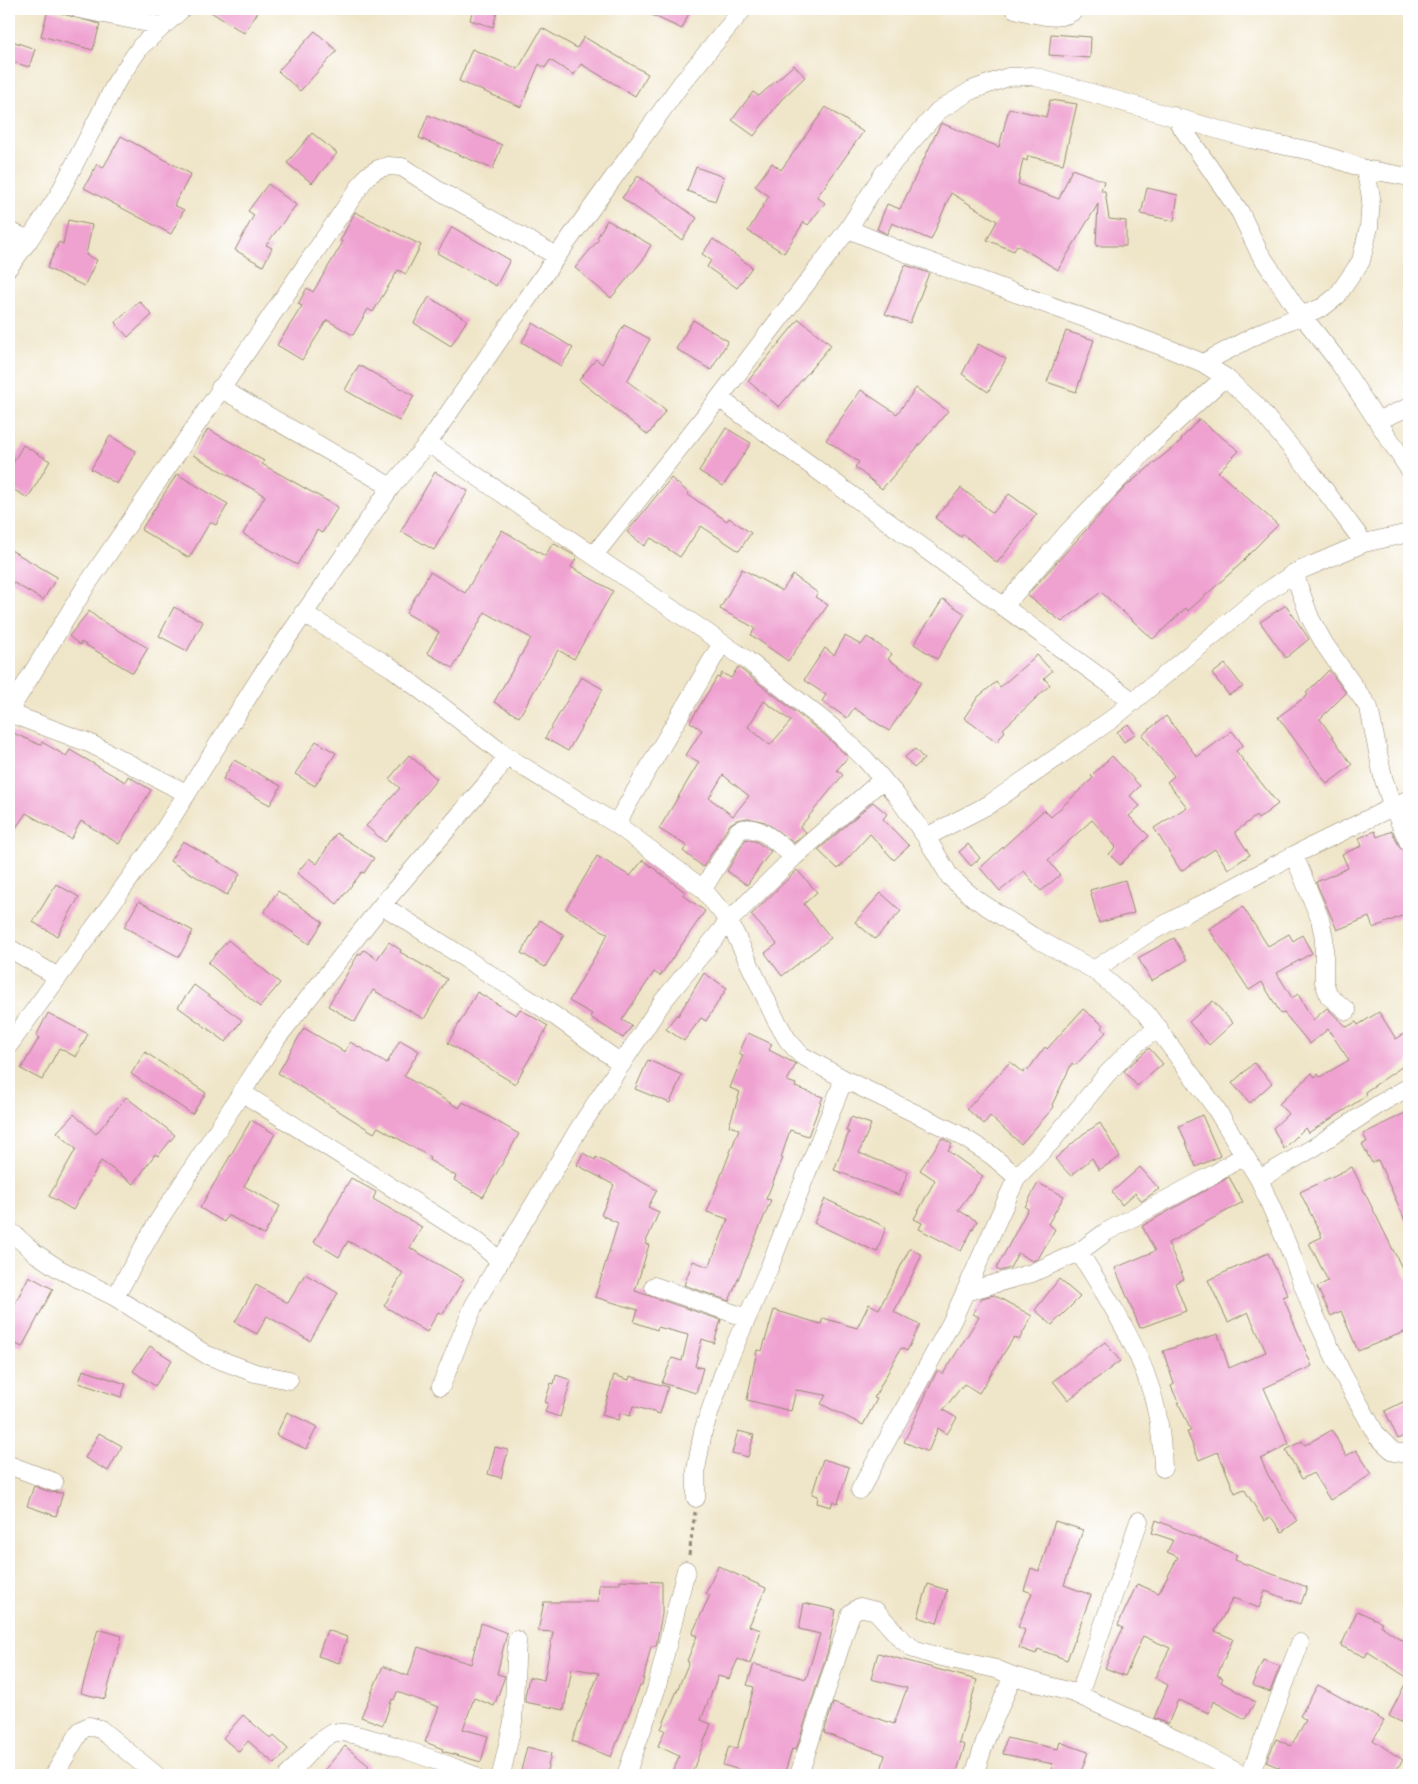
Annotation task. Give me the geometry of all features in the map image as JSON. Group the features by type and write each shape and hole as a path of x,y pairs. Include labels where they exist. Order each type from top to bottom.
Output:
{"street":[{"path":"79,9 163,26"},
{"path":"9,268 29,240 80,156 117,81 142,46 182,9"},
{"path":"9,1046 157,842 186,793 303,613 391,487 428,442 557,256 681,84 743,9"},
{"path":"1014,9 1044,16 1061,15 1076,9"},
{"path":"594,555 719,398 848,229 883,174 938,111 972,90 1008,77 1033,76 1250,139 1312,151 1365,169 1409,177"},
{"path":"1174,116 1240,212 1259,252 1301,314 1338,361 1379,420 1409,469"},
{"path":"186,793 89,743 9,712 86,586 220,388 290,290 354,193 367,176 378,169 388,166 402,167 436,189 557,256"},
{"path":"1202,363 1301,314 1323,308 1337,296 1361,261 1370,227 1371,197 1365,169"},
{"path":"848,229 1202,363 1225,377 1255,404 1312,473 1364,542"},
{"path":"9,231 29,240"},
{"path":"1002,607 1070,530 1150,446 1225,377"},
{"path":"220,388 391,487"},
{"path":"719,398 1134,702"},
{"path":"1379,420 1409,407"},
{"path":"428,442 722,643 833,728 882,780 926,837 950,878 974,898 1032,936 1094,970 1139,1007 1158,1028 1216,1107 1259,1179 1312,1309 1342,1373 1377,1436 1394,1452 1409,1454"},
{"path":"926,837 990,804 1134,702 1260,597 1294,573 1364,542 1409,533"},
{"path":"1294,573 1310,618 1325,645 1369,708 1383,777 1392,805 1409,842"},
{"path":"303,613 392,668 506,756 616,824 703,889 729,920 775,1018 787,1039 801,1055 844,1079 958,1134 991,1155 1017,1177"},
{"path":"616,824 722,643"},
{"path":"115,1297 157,1223 276,1038 382,905 494,775 506,756"},
{"path":"441,1386 474,1305 578,1130 663,1001 729,920 794,857 882,780"},
{"path":"1094,970 1147,934 1294,855 1409,798"},
{"path":"703,889 739,830 745,828 757,829 794,857"},
{"path":"1294,855 1320,919 1324,938 1324,982 1329,996 1348,1011"},
{"path":"382,905 555,1016 622,1064"},
{"path":"9,948 58,978"},
{"path":"860,1490 952,1321 1017,1177 1051,1142 1106,1075 1137,1043 1158,1028"},
{"path":"696,1498 696,1470 703,1431 727,1363 844,1079"},
{"path":"1259,1179 1313,1148 1381,1103 1409,1088"},
{"path":"241,1092 478,1242 500,1262"},
{"path":"965,1292 1032,1272 1080,1252 1106,1232 1216,1172 1244,1154"},
{"path":"9,1230 35,1253 59,1269 115,1297 207,1355 255,1373 289,1380"},
{"path":"1080,1252 1106,1296 1148,1381 1158,1420 1163,1468"},
{"path":"654,1286 747,1318"},
{"path":"9,1465 54,1482"},
{"path":"1079,1696 1139,1521"},
{"path":"626,1775 656,1690 686,1570"},
{"path":"799,1775 851,1613 855,1608 876,1611 901,1639 914,1649 932,1655 996,1668 1013,1676 1079,1696 1176,1740 1242,1775"},
{"path":"501,1775 513,1722 517,1640"},
{"path":"1250,1775 1300,1644"},
{"path":"974,1775 987,1736 1013,1676"},
{"path":"54,1775 81,1730 89,1726 100,1729 156,1775"},
{"path":"288,1775 327,1737 335,1733 345,1733 397,1746 473,1775"}],"path":[{"path":"686,1570 692,1546 696,1498"}],"building":[{"path":"206,9 260,9 244,33"},
{"path":"473,9 498,9 493,27 470,20"},
{"path":"639,9 681,9 689,13 682,29"},
{"path":"48,10 100,24 93,50 41,36"},
{"path":"542,28 577,48 584,37 648,74 635,96 581,64 574,75 550,60 545,68 539,64 521,107 459,81 472,49 518,69"},
{"path":"315,31 337,51 300,91 278,71"},
{"path":"1051,34 1091,37 1090,58 1049,55"},
{"path":"9,40 35,49 29,67 9,61"},
{"path":"794,65 805,77 781,100 754,136 732,120 753,92 759,96"},
{"path":"1050,100 1077,104 1063,164 1028,156 1027,161 1023,159 1018,184 1059,199 1072,169 1104,181 1101,191 1105,191 1109,219 1126,221 1126,246 1096,246 1098,204 1058,270 1017,245 1014,251 987,240 997,221 951,193 931,240 892,223 887,234 877,229 887,204 900,209 941,123 999,147 1009,108 1046,117"},
{"path":"826,107 863,132 817,197 825,203 808,225 804,222 784,253 748,231 769,196 755,186 772,163 781,170"},
{"path":"428,115 502,145 493,169 419,138"},
{"path":"312,133 337,153 312,183 287,163"},
{"path":"121,136 191,174 174,205 184,210 171,234 84,188 97,164 103,168"},
{"path":"696,167 724,177 715,201 687,191"},
{"path":"638,176 697,218 682,240 622,198"},
{"path":"268,184 296,205 266,245 272,248 263,266 235,250 254,215 248,211"},
{"path":"1147,188 1178,195 1174,221 1141,214"},
{"path":"355,212 421,245 406,274 398,270 373,312 368,309 353,335 327,320 302,360 277,345 302,306 298,304 307,288 313,292 343,242 340,241"},
{"path":"68,220 92,225 86,255 97,260 84,286 47,268 59,242 63,244"},
{"path":"607,220 651,245 642,261 611,298 575,268 599,239 597,238"},
{"path":"452,227 510,260 496,286 437,253"},
{"path":"713,239 752,267 737,288 707,267 711,260 702,254"},
{"path":"905,265 929,273 910,323 885,314"},
{"path":"429,297 467,320 451,346 414,323"},
{"path":"139,301 152,315 128,337 115,323"},
{"path":"799,319 831,345 779,407 748,381"},
{"path":"693,320 728,341 711,370 676,349"},
{"path":"533,323 573,348 561,366 522,342"},
{"path":"624,325 650,339 627,381 666,410 648,435 579,380 596,359 602,364"},
{"path":"1066,331 1094,340 1076,392 1047,382"},
{"path":"978,344 1006,359 988,392 962,374"},
{"path":"359,365 414,396 399,421 345,390"},
{"path":"916,388 948,411 882,489 855,467 859,462 826,440 861,390 897,414"},
{"path":"1199,419 1239,451 1218,472 1278,525 1245,560 1188,611 1186,608 1153,639 1101,592 1062,622 1027,595 1125,487 1182,440"},
{"path":"726,428 751,443 723,486 699,471"},
{"path":"208,429 264,461 262,464 338,507 322,533 317,530 297,565 243,534 265,496 193,455"},
{"path":"110,436 136,451 117,484 91,469"},
{"path":"23,445 50,461 28,498 9,487 9,470"},
{"path":"435,472 468,491 434,550 401,531"},
{"path":"177,474 228,504 216,525 210,522 189,558 141,530"},
{"path":"671,478 689,493 687,494 727,521 729,518 751,533 739,551 701,526 680,557 651,538 644,546 627,532"},
{"path":"961,488 993,513 1009,494 1037,514 997,563 963,534 961,537 935,518"},
{"path":"502,530 545,556 553,543 577,557 571,567 613,591 574,659 558,650 519,717 494,702 531,638 485,612 453,668 427,653 439,632 406,613 430,572 465,593"},
{"path":"9,549 57,577 43,600 9,580"},
{"path":"742,569 782,591 793,575 818,593 815,597 828,605 788,661 751,635 755,628 720,609"},
{"path":"943,599 965,614 937,659 914,644"},
{"path":"1286,605 1309,639 1286,658 1260,622"},
{"path":"174,607 203,622 187,651 159,636"},
{"path":"89,611 100,620 148,648 133,673 81,642 80,645 69,636"},
{"path":"845,636 861,645 867,637 892,654 888,659 921,682 889,731 854,708 847,718 822,701 826,695 804,680 825,648 834,655"},
{"path":"1037,655 1052,671 1044,678 1050,685 1003,729 1005,731 997,742 964,718 978,697 996,682 1000,687"},
{"path":"1225,664 1243,687 1229,695 1212,674"},
{"path":"738,667 826,736 848,757 837,770 843,775 800,827 806,832 794,843 765,822 748,818 737,820 730,824 703,867 683,851 687,846 659,829 699,762 686,755 702,730 690,722 717,677 719,678 722,673 731,678","holes":["764,701 791,721 770,745 748,727","723,775 749,796 733,816 709,798"]},
{"path":"1329,670 1346,693 1320,719 1352,765 1327,784 1278,717 1308,695 1306,693"},
{"path":"581,677 603,689 568,751 545,738"},
{"path":"1166,716 1197,757 1232,731 1243,745 1236,751 1278,804 1258,819 1256,816 1235,832 1250,855 1228,869 1215,849 1181,871 1154,828 1187,807 1167,782 1174,776 1142,735"},
{"path":"1128,724 1135,734 1124,742 1117,732"},
{"path":"9,731 40,745 42,742 66,756 70,750 125,782 128,776 151,790 119,844 81,821 71,839 26,813 9,838"},
{"path":"316,741 336,753 315,786 295,774"},
{"path":"915,749 924,759 914,768 905,757"},
{"path":"409,755 437,779 385,842 366,826 400,788 389,779"},
{"path":"1112,756 1140,786 1130,796 1140,806 1129,816 1149,836 1120,865 1109,854 1116,847 1092,820 1048,860 1060,875 1041,891 1024,871 1000,891 980,868 1044,810 1051,817 1093,778 1091,776"},
{"path":"234,760 281,786 270,805 223,779"},
{"path":"873,802 887,814 883,819 909,846 894,860 870,834 838,869 818,850"},
{"path":"1375,831 1377,837 1392,831 1400,848 1409,853 1409,913 1373,928 1369,917 1337,930 1316,882 1348,868 1342,854 1362,846 1359,838"},
{"path":"336,833 374,858 364,873 362,872 337,904 297,873 309,858 317,864"},
{"path":"746,839 757,842 771,851 747,885 727,871"},
{"path":"183,841 240,874 227,895 170,861"},
{"path":"968,844 980,858 971,866 959,852"},
{"path":"597,856 630,876 643,860 685,892 683,895 705,911 660,976 654,972 622,1020 632,1026 623,1038 590,1017 592,1014 569,1001 608,934 566,909"},
{"path":"797,870 817,892 804,904 831,938 782,976 765,953 777,944 751,915"},
{"path":"1125,880 1134,913 1099,923 1090,890"},
{"path":"56,884 79,897 57,936 33,922"},
{"path":"278,891 323,922 309,944 264,912"},
{"path":"881,893 901,911 875,939 855,922"},
{"path":"139,901 193,931 179,957 124,927"},
{"path":"1243,907 1268,946 1289,934 1293,941 1302,935 1312,953 1277,973 1292,998 1298,994 1313,1020 1327,1008 1347,1027 1356,1022 1358,1025 1379,1012 1396,1039 1409,1031 1409,1062 1365,1092 1367,1095 1345,1110 1308,1133 1305,1128 1284,1149 1273,1128 1288,1114 1279,1104 1312,1073 1315,1077 1318,1074 1320,1077 1349,1060 1328,1029 1310,1044 1284,1013 1281,1014 1262,982 1249,990 1209,929"},
{"path":"540,920 564,935 545,967 521,953"},
{"path":"1174,938 1187,960 1151,981 1138,958"},
{"path":"228,940 280,983 260,1007 208,963"},
{"path":"389,942 401,950 400,952 447,979 424,1019 373,990 355,1022 328,1006 359,953 361,954 364,950 377,959"},
{"path":"704,973 727,988 706,1021 701,1018 684,1041 666,1029 676,1015 678,1016"},
{"path":"194,985 242,1020 226,1042 178,1007"},
{"path":"477,992 516,1015 520,1009 548,1026 515,1084 448,1043"},
{"path":"1213,1001 1233,1023 1209,1045 1189,1022"},
{"path":"1083,1009 1103,1025 1101,1028 1106,1032 1075,1066 1072,1063 1052,1105 1054,1107 1021,1144 990,1116 984,1124 967,1109 1010,1062 1023,1073 1026,1069 1028,1070 1045,1047 1047,1049"},
{"path":"48,1013 88,1034 76,1057 59,1048 42,1080 21,1069 39,1038 36,1036"},
{"path":"304,1028 345,1052 350,1042 387,1063 400,1040 419,1051 404,1076 459,1108 463,1102 519,1134 483,1197 454,1180 456,1176 429,1160 430,1157 378,1127 374,1133 278,1073"},
{"path":"748,1033 772,1044 769,1050 796,1064 787,1081 796,1084 795,1087 823,1097 808,1136 790,1130 781,1158 783,1158 766,1199 771,1200 729,1301 684,1285 693,1261 709,1267 728,1219 707,1212 739,1129 729,1126 740,1092 730,1088 743,1055 739,1053"},
{"path":"1149,1048 1163,1064 1137,1086 1124,1071"},
{"path":"145,1052 206,1093 192,1114 131,1074"},
{"path":"648,1060 682,1075 670,1103 635,1089"},
{"path":"1254,1063 1272,1083 1250,1103 1232,1083"},
{"path":"126,1097 175,1135 158,1156 155,1154 134,1184 101,1161 73,1210 49,1196 76,1149 57,1132 74,1114 96,1134"},
{"path":"1409,1111 1409,1229 1378,1160 1372,1163 1362,1144 1367,1142 1363,1134"},
{"path":"1202,1115 1220,1156 1196,1167 1179,1126"},
{"path":"851,1117 871,1124 859,1153 908,1172 899,1195 834,1170 849,1132 846,1131"},
{"path":"251,1120 275,1134 244,1186 280,1206 264,1235 228,1215 224,1222 200,1208"},
{"path":"1100,1123 1120,1157 1099,1170 1092,1158 1071,1176 1055,1159 1083,1134"},
{"path":"942,1138 952,1144 948,1151 983,1176 958,1210 977,1221 961,1251 919,1229 922,1223 914,1219 935,1180 920,1170"},
{"path":"583,1153 595,1160 596,1157 657,1190 648,1207 659,1212 645,1244 649,1245 635,1291 721,1320 714,1343 702,1339 695,1366 703,1368 696,1393 662,1383 672,1358 682,1361 688,1335 658,1327 657,1330 634,1322 638,1310 595,1297 618,1223 601,1215 614,1185 577,1165"},
{"path":"1140,1167 1159,1189 1142,1201 1135,1193 1122,1205 1112,1192"},
{"path":"1352,1167 1409,1282 1409,1330 1358,1351 1341,1311 1331,1316 1317,1287 1328,1281 1309,1243 1322,1237 1300,1192"},
{"path":"1229,1177 1243,1202 1168,1243 1184,1279 1175,1283 1186,1311 1140,1328 1115,1268 1155,1251 1142,1226"},
{"path":"351,1178 376,1192 373,1199 422,1227 410,1248 464,1279 443,1314 438,1312 427,1332 384,1306 403,1273 348,1241 339,1257 314,1242"},
{"path":"1038,1183 1064,1196 1048,1224 1055,1229 1038,1259 1032,1261 1018,1253 1010,1268 1000,1271 996,1269 1028,1209 1025,1207"},
{"path":"825,1199 886,1227 877,1252 814,1223"},
{"path":"910,1248 922,1255 894,1312 920,1325 907,1351 901,1348 874,1398 877,1399 863,1425 821,1404 826,1395 796,1390 791,1411 747,1400 757,1350 762,1351 774,1310 821,1324 823,1318 857,1328 869,1304 879,1309"},
{"path":"1268,1253 1288,1295 1283,1297 1312,1366 1264,1388 1289,1444 1261,1459 1268,1475 1297,1521 1282,1532 1271,1517 1264,1521 1244,1489 1235,1493 1218,1452 1199,1460 1187,1432 1191,1431 1171,1386 1174,1384 1163,1351 1218,1334 1229,1368 1266,1352 1248,1312 1228,1322 1208,1280"},
{"path":"305,1274 338,1293 310,1341 267,1316 257,1334 235,1322 256,1285 288,1303"},
{"path":"29,1276 53,1289 22,1347 9,1340 9,1315"},
{"path":"1059,1279 1080,1297 1052,1325 1035,1310"},
{"path":"994,1295 1032,1316 1019,1340 1014,1337 979,1393 964,1384 943,1410 957,1418 947,1434 938,1428 928,1452 904,1442 936,1373 938,1370 943,1374 979,1317 973,1314 982,1298"},
{"path":"1105,1342 1120,1361 1068,1400 1053,1381"},
{"path":"150,1346 172,1360 155,1386 133,1371"},
{"path":"83,1370 126,1384 121,1397 79,1383"},
{"path":"556,1375 571,1380 560,1417 545,1412 548,1403 545,1402 551,1383 554,1384"},
{"path":"614,1375 629,1380 630,1376 668,1387 660,1414 633,1406 630,1416 620,1413 618,1420 602,1415"},
{"path":"1409,1399 1409,1433 1398,1439 1385,1411"},
{"path":"287,1412 317,1427 306,1449 276,1435"},
{"path":"1332,1430 1346,1456 1356,1450 1372,1474 1330,1500 1313,1473 1302,1479 1286,1450 1302,1441 1305,1445"},
{"path":"738,1431 754,1435 748,1457 732,1453"},
{"path":"99,1433 122,1446 108,1471 85,1458"},
{"path":"495,1447 508,1450 501,1478 488,1474"},
{"path":"823,1459 849,1467 838,1503 833,1501 831,1507 817,1503 818,1496 812,1494"},
{"path":"34,1486 50,1492 63,1493 56,1516 27,1506"},
{"path":"1156,1520 1237,1555 1235,1560 1307,1587 1301,1604 1265,1591 1259,1608 1233,1598 1215,1631 1233,1639 1217,1675 1223,1678 1221,1682 1255,1702 1245,1719 1213,1701 1209,1713 1178,1700 1168,1724 1154,1718 1168,1685 1155,1678 1170,1648 1143,1636 1125,1676 1105,1668 1123,1628 1118,1625 1137,1584 1159,1593 1178,1557 1167,1552 1173,1540 1152,1533"},
{"path":"1055,1521 1083,1530 1064,1585 1091,1595 1067,1660 1038,1649 1036,1654 1019,1648 1025,1630 1018,1627 1032,1593 1024,1590 1031,1568 1039,1571"},
{"path":"718,1566 766,1588 749,1626 761,1630 750,1664 738,1659 729,1679 718,1676 701,1720 711,1724 691,1775 672,1775 679,1756 658,1746 665,1730 661,1729 689,1662 687,1661 697,1636 692,1634 710,1595 706,1593"},
{"path":"620,1580 662,1582 662,1614 656,1646 651,1646 642,1686 640,1686 611,1757 572,1741 599,1673 572,1668 564,1710 525,1702 525,1697 529,1677 544,1680 553,1632 538,1631 544,1602 598,1602 599,1584 620,1584"},
{"path":"928,1584 947,1590 937,1623 918,1617"},
{"path":"804,1603 836,1610 828,1650 796,1750 792,1749 784,1775 757,1775 723,1765 729,1746 737,1749 754,1687 747,1685 754,1664 806,1679 820,1634 799,1629"},
{"path":"1357,1611 1382,1622 1380,1625 1409,1645 1409,1726 1389,1716 1408,1678 1368,1652 1365,1657 1341,1646"},
{"path":"481,1623 507,1633 497,1674 505,1676 494,1706 474,1698 463,1729 488,1736 481,1762 442,1751 443,1749 425,1742 439,1707 397,1692 394,1700 392,1699 383,1725 361,1717 383,1666 408,1676 418,1647 471,1664"},
{"path":"98,1629 122,1636 105,1699 81,1693"},
{"path":"327,1630 347,1637 339,1663 318,1656"},
{"path":"878,1653 977,1680 959,1743 965,1745 956,1775 880,1775 885,1755 824,1733 833,1703 894,1724 907,1688 871,1679"},
{"path":"1263,1660 1280,1666 1270,1692 1252,1685"},
{"path":"1318,1685 1384,1721 1373,1740 1403,1760 1392,1775 1277,1775 1280,1768 1266,1762 1276,1739 1291,1746 1306,1720 1300,1716"},
{"path":"243,1715 271,1739 274,1736 288,1749 275,1764 248,1741 239,1752 223,1738"},
{"path":"1006,1738 1058,1749 1060,1742 1088,1752 1080,1775 1049,1775 1053,1764 1003,1754"},
{"path":"345,1746 369,1766 360,1775 320,1775"},
{"path":"527,1747 551,1753 546,1775 520,1775"}]}
